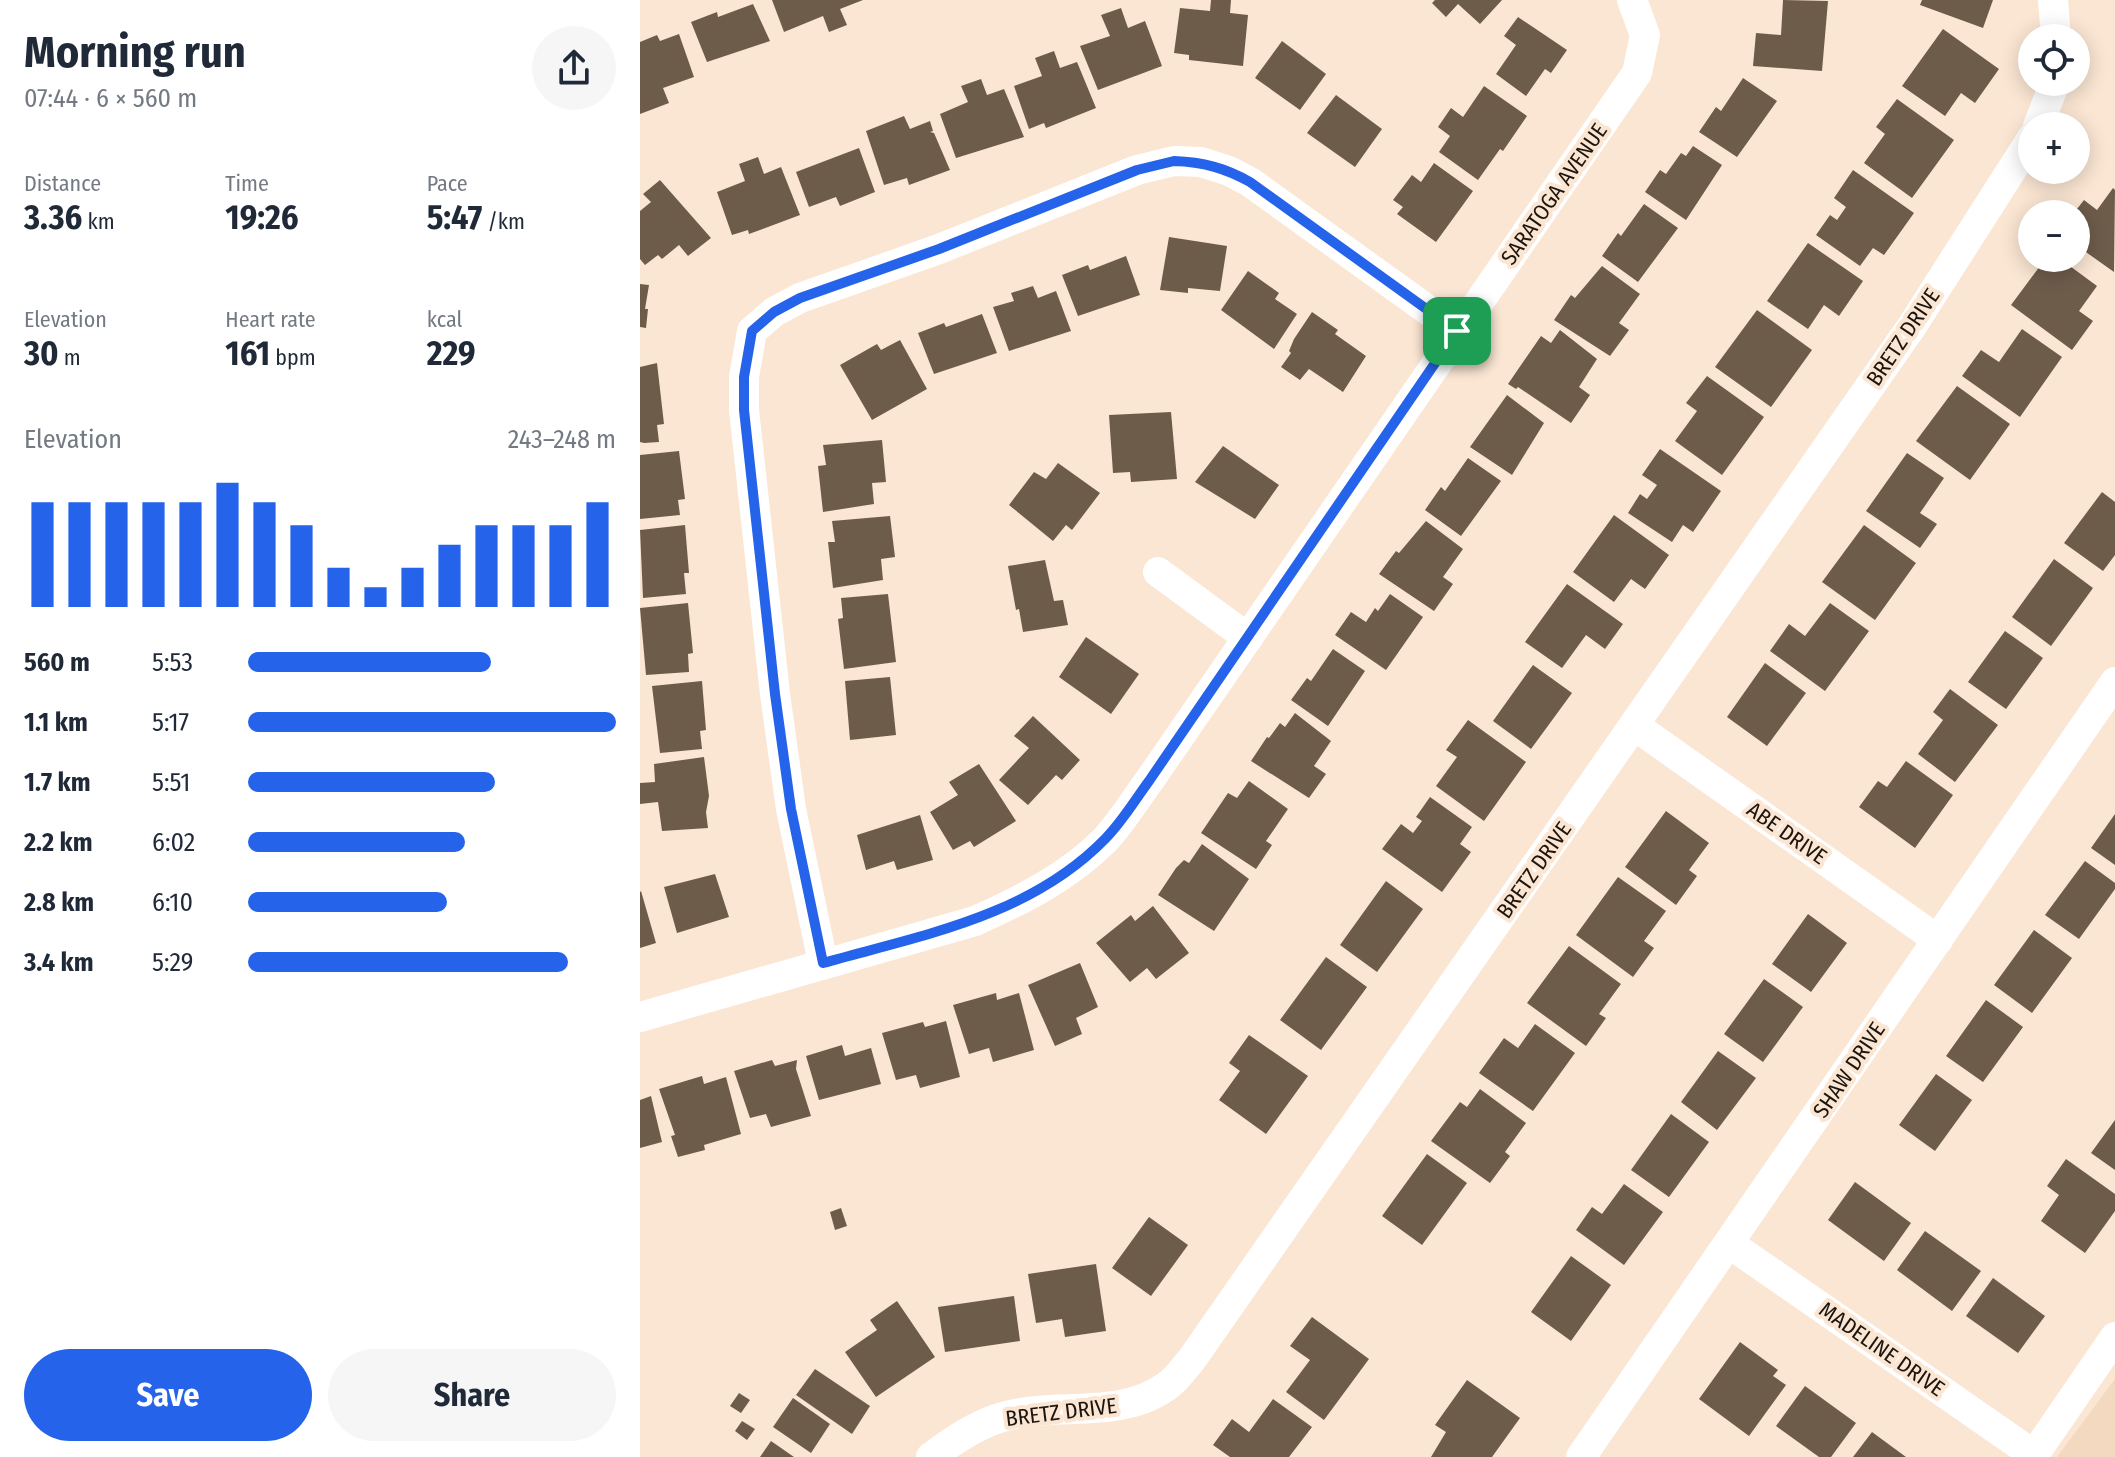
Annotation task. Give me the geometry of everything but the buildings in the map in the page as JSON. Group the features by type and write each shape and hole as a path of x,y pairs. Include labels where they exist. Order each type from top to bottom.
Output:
{"street":[{"name":"SARATOGA AVENUE","path":"640,1017 975,921 1016,903 1069,871 1106,838 1248,638 1637,73 1645,35 1632,0"},
{"path":"2053,0 2055,24"},
{"name":"BRETZ DRIVE","path":"931,1457 961,1435 1005,1416 1120,1406 1149,1397 1170,1385 1201,1346 1912,326 2018,160"},
{"path":"823,963 789,795 744,410 747,354 752,331 763,320 800,298 939,249 1137,170 1174,161 1201,162 1250,182 1457,331"},
{"path":"1158,572 1248,638"},
{"name":"SHAW DRIVE","path":"1581,1457 2115,682"},
{"name":"ABE DRIVE","path":"1635,726 1938,940"},
{"name":"MADELINE DRIVE","path":"1730,1244 2034,1455 2115,1337"}],"shaded area":[{"path":"2115,1379 2115,1457 2057,1457"}],"route":[{"path":"1174,161 1201,162 1250,182 1457,331 1149,781 1106,838 1069,871 1016,903 975,921 823,963 791,809 775,694 744,410 747,354 752,331 763,320 800,298 939,249 1137,170 1174,161"}]}
